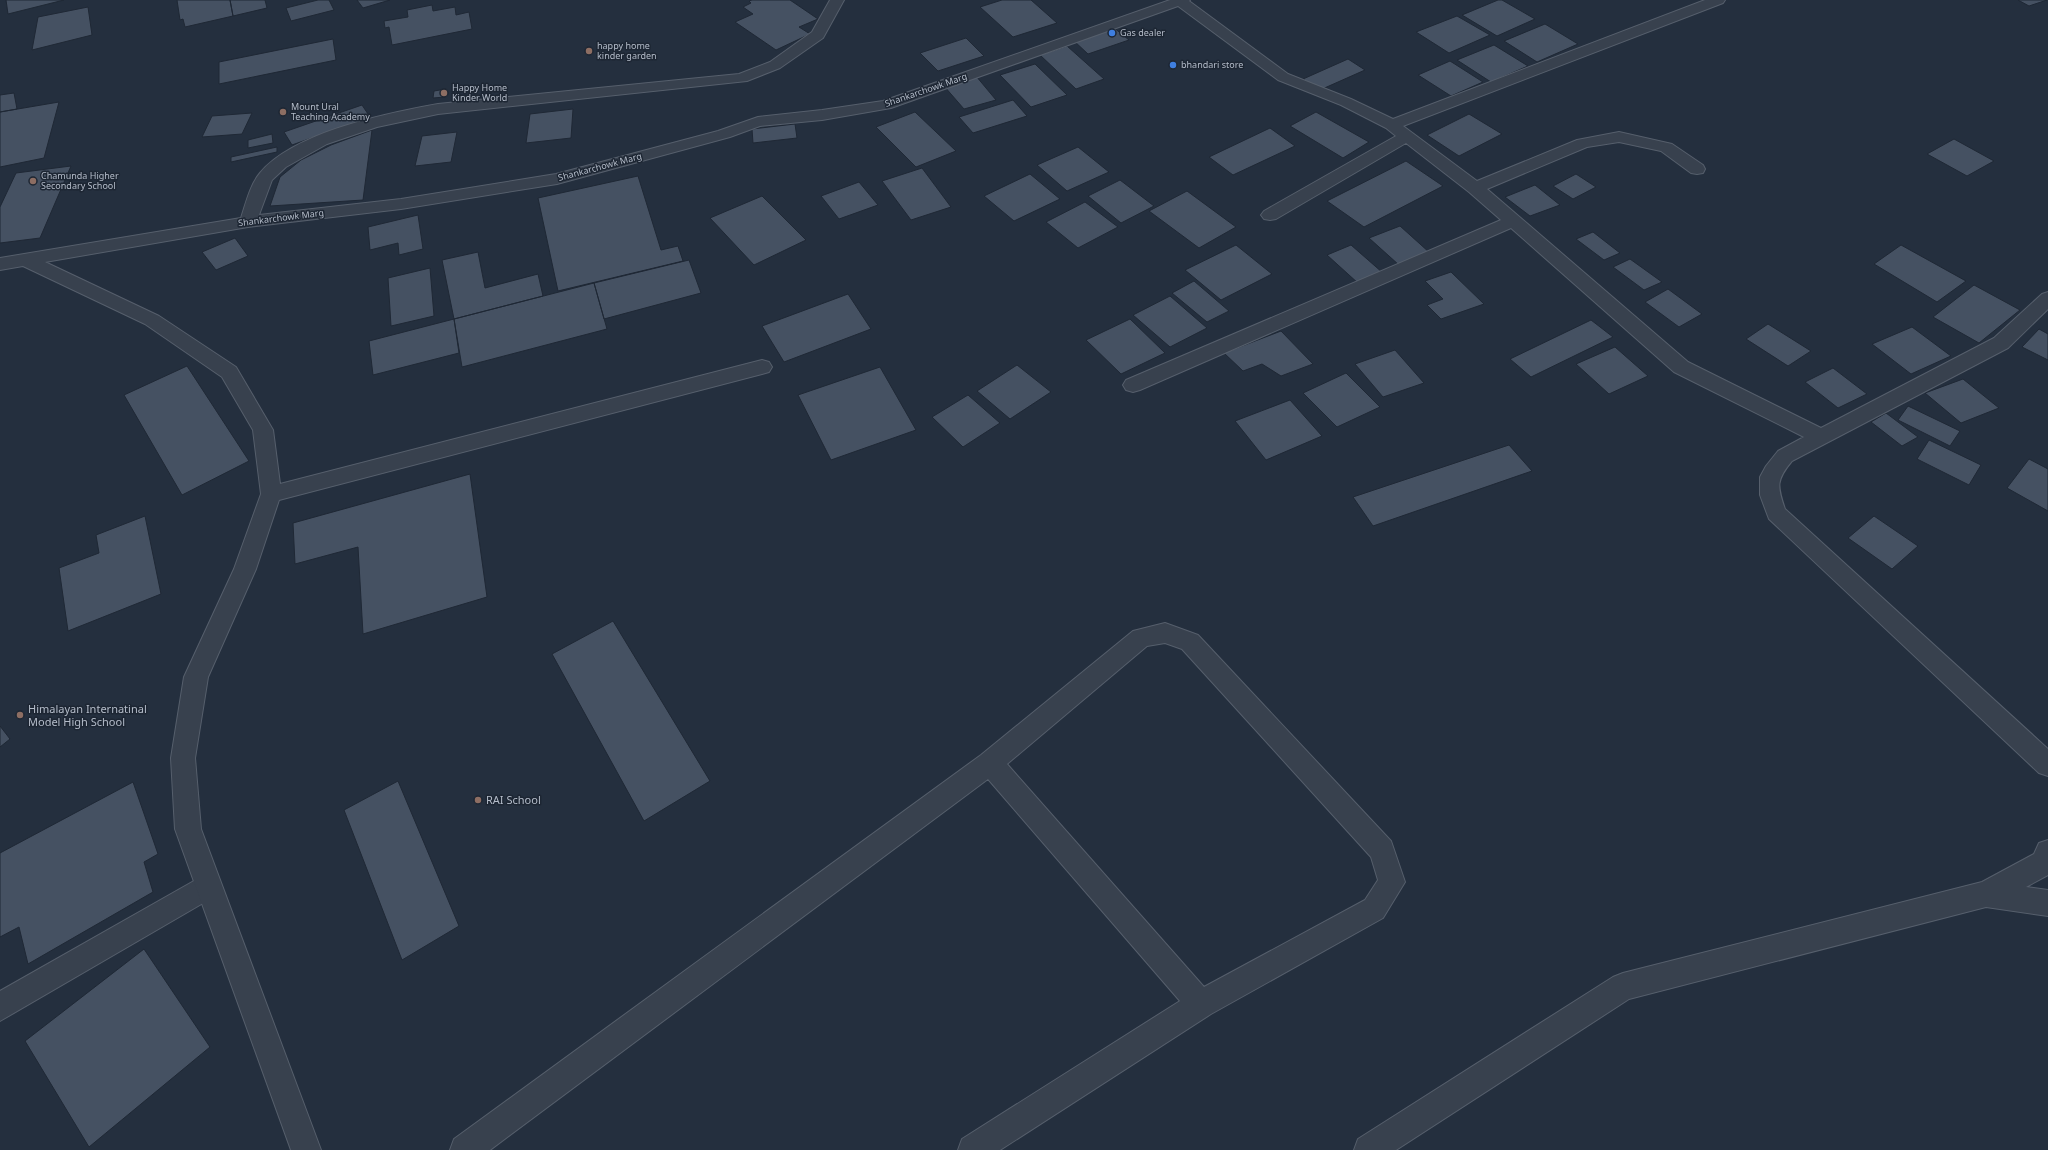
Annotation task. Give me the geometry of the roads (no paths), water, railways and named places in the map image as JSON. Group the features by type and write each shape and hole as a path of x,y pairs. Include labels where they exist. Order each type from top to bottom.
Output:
{"street":[{"path":"248,222 265,176 285,158 313,145 401,115 438,109 742,78 775,65 818,35 833,4 837,0"},
{"path":"1392,125 1718,0"},
{"path":"1182,1 1283,77 1346,102 1392,125 1475,188 1680,367 1822,437"},
{"name":"Shankarchowk Marg","path":"0,264 164,235 248,222 401,204 557,179 724,134 758,122 822,115 886,105 1182,1"},
{"path":"1270,215 1406,136"},
{"path":"1475,188 1583,143 1619,137 1666,147 1697,169"},
{"path":"1133,385 1513,221"},
{"path":"27,260 152,320 229,372 263,430 271,494 244,570 196,677 183,758 188,829 306,1150"},
{"path":"2048,298 2001,343 1785,456 1770,473 1768,488 1776,513 2048,766"},
{"path":"271,494 762,367"},
{"path":"465,1150 990,763 1141,638 1165,633 1190,642 1382,850 1392,882 1374,909 1201,1004 973,1150"},
{"path":"2028,746 2048,782"},
{"path":"990,763 1201,1004"},
{"path":"1369,1150 1623,987 1986,894 2044,863 2048,852"},
{"path":"0,1008 18,995 208,886"},
{"path":"1986,894 2048,903"}],"place":[{"name":"Gas dealer","path":"1112,33"},
{"name":"happy home kinder garden","path":"589,51"},
{"name":"bhandari store","path":"1173,65"},
{"name":"Happy Home Kinder World","path":"444,93"},
{"name":"Mount Ural Teaching Academy","path":"283,112"},
{"name":"Chamunda Higher Secondary School","path":"33,181"},
{"name":"Himalayan Internatinal Model High School","path":"20,715"},
{"name":"RAI School","path":"478,800"}]}
